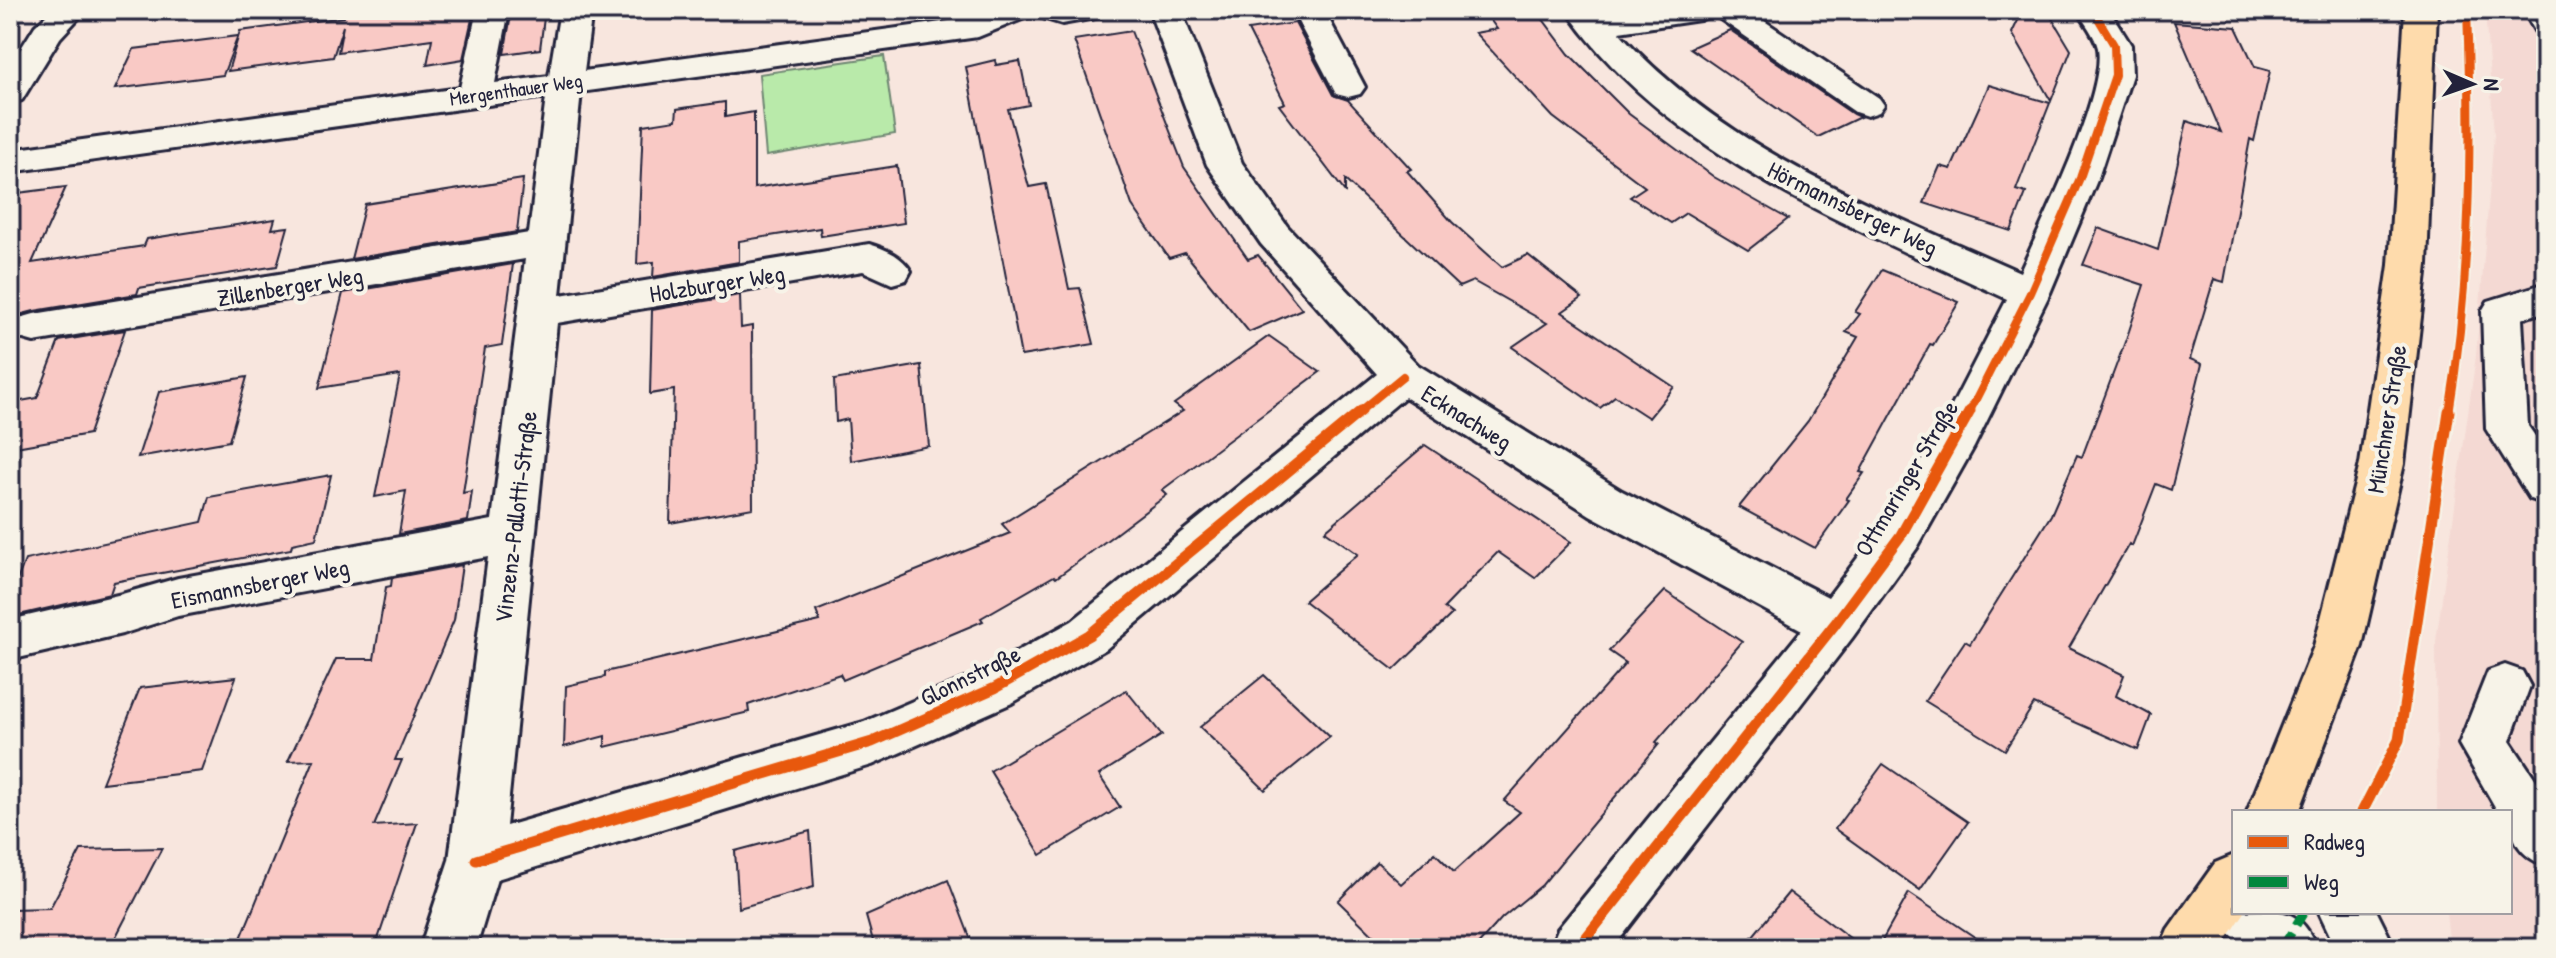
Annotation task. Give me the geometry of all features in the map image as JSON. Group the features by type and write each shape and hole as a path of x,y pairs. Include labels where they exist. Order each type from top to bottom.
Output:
{"main road":[{"name":"Münchner Straße","path":"2274,810 2338,646 2382,464 2408,265 2421,10"},
{"path":"2188,948 2232,901"}],"street":[{"path":"10,93 47,33 70,10"},
{"path":"476,94 493,10"},
{"name":"Vinzenz-Pallotti-Straße","path":"448,948 476,860 565,82 576,10"},
{"name":"Mergenthauer Weg","path":"10,161 476,94 978,27 1020,10"},
{"path":"1045,10 1062,14 1090,10"},
{"name":"Ecknachweg","path":"1165,10 1225,165 1274,235 1403,376 1606,503 1835,624"},
{"path":"1308,10 1348,87"},
{"path":"1588,18 1700,10"},
{"path":"1726,10 1879,100 1786,24 1781,10"},
{"name":"Ottmaringer Straße","path":"1578,948 1835,624 1901,535 1952,447 2030,293 2080,178 2115,75 2114,45 2093,10"},
{"name":"Hörmannsberger Weg","path":"1588,18 1628,64 1682,111 1783,177 2030,293"},
{"name":"Zillenberger Weg","path":"34,328 547,243"},
{"name":"Holzburger Weg","path":"539,312 869,257 892,271"},
{"path":"2546,297 2502,311 2507,429 2546,487"},
{"name":"Glonnstraße","path":"476,860 872,742 995,688 1089,635 1403,376"},
{"name":"Eismannsberger Weg","path":"10,640 122,614 178,597 513,534"},
{"path":"2505,686 2484,744 2546,841"},
{"path":"2252,914 2289,948"},
{"path":"2347,914 2367,948"}],"shaded area":[{"path":"2485,10 2546,10 2546,948 2450,948 2446,914 2512,914 2512,810 2437,810 2436,641 2476,356 2494,134"}],"green space":[{"path":"884,56 895,134 766,156 759,74"}],"building":[{"path":"368,10 474,10 463,59 427,65 432,39 338,52 343,26 333,57 228,71 240,31 344,17 345,13"},
{"path":"512,10 545,10 540,49 504,54"},
{"path":"1483,10 1536,10 1569,54 1629,114 1714,177 1788,219 1748,250 1686,213 1671,223 1630,197 1645,187 1553,117 1475,33 1497,29"},
{"path":"2023,10 2047,10 2071,50 2051,101 2012,33"},
{"path":"2174,22 2236,27 2255,67 2270,71 2254,141 2250,139 2224,282 2214,279 2190,359 2202,364 2171,490 2156,484 2132,546 2129,544 2069,648 2124,675 2116,696 2151,715 2138,750 2034,704 2005,750 1925,701 1965,641 1970,644 2051,515 2077,455 2082,457 2129,331 2144,285 2083,265 2098,228 2158,250 2187,121 2221,132"},
{"path":"1295,23 1333,95 1348,100 1411,169 1407,171 1452,222 1502,267 1528,255 1582,298 1562,312 1674,387 1649,418 1615,396 1600,408 1512,347 1547,323 1473,281 1459,287 1345,180 1345,192 1279,105 1285,103 1248,30"},
{"path":"1730,30 1860,117 1818,137 1690,48"},
{"path":"1131,31 1184,167 1248,259 1258,255 1302,309 1249,332 1185,253 1169,258 1132,205 1074,40"},
{"path":"238,36 223,75 115,89 134,49"},
{"path":"995,60 996,65 1020,61 1029,105 1008,109 1029,187 1046,184 1069,289 1080,288 1094,344 1021,356 966,67"},
{"path":"1989,85 2050,103 2016,190 2026,193 2011,231 1924,203 1940,166 1951,169"},
{"path":"725,102 725,117 754,112 754,188 897,166 904,223 821,236 820,228 739,241 739,262 653,277 654,262 637,264 643,125 676,120 677,109"},
{"path":"523,179 517,232 351,259 365,204"},
{"path":"66,187 32,263 144,246 147,239 275,219 272,229 288,227 277,266 139,288 137,294 34,311 19,315 10,327 10,194"},
{"path":"513,264 502,345 485,348 463,493 472,491 468,521 399,534 406,491 375,497 400,375 319,388 343,293"},
{"path":"1882,270 1959,302 1933,345 1930,344 1860,472 1864,473 1846,499 1849,500 1815,548 1739,507 1808,421 1858,337 1846,332 1860,314 1855,312"},
{"path":"740,295 741,328 752,326 753,508 670,523 674,390 650,394 652,310"},
{"path":"125,330 89,434 10,448 10,403 37,398 59,341"},
{"path":"1269,336 1320,372 1162,490 1167,495 1056,578 1054,576 981,618 983,621 843,680 840,674 748,705 749,712 605,747 605,736 564,747 566,686 605,677 605,672 820,621 816,611 1010,533 1002,524 1183,411 1174,404"},
{"path":"921,365 929,446 851,461 848,419 836,422 834,380"},
{"path":"247,377 229,441 138,457 159,392"},
{"path":"1425,445 1571,542 1535,578 1498,552 1444,608 1452,614 1394,670 1304,601 1358,554 1325,531"},
{"path":"331,475 316,539 292,544 291,549 114,582 110,594 10,617 10,599 25,560 202,522 209,497"},
{"path":"462,565 454,620 395,760 402,760 374,826 417,823 375,948 237,948 314,760 288,761 336,659 374,659 386,587 391,586 392,578"},
{"path":"1665,591 1742,642 1656,742 1659,744 1542,885 1502,918 1475,948 1386,948 1338,901 1377,862 1401,884 1435,853 1454,872 1520,812 1504,801 1626,663 1609,651"},
{"path":"1264,675 1330,737 1265,790 1200,727"},
{"path":"236,677 202,771 102,783 140,688"},
{"path":"1126,690 1162,735 1099,775 1120,807 1041,855 990,771"},
{"path":"1883,764 1968,822 1920,890 1835,829"},
{"path":"810,831 814,887 739,908 735,851"},
{"path":"162,848 110,948 10,948 10,909 50,908 81,850"},
{"path":"948,880 974,948 875,948 866,916"},
{"path":"1789,892 1863,948 1743,948"},
{"path":"1909,893 1991,948 1878,948"}],"marked path":[{"path":"2282,948 2303,914"}],"cycle path":[{"path":"1578,948 1835,624 1901,535 1952,447 2030,293 2080,178 2115,75 2114,45 2093,10"},
{"path":"2363,810 2399,740 2452,394 2469,211 2471,124 2467,10"},
{"path":"476,860 872,742 995,688 1089,635 1403,376"}]}
